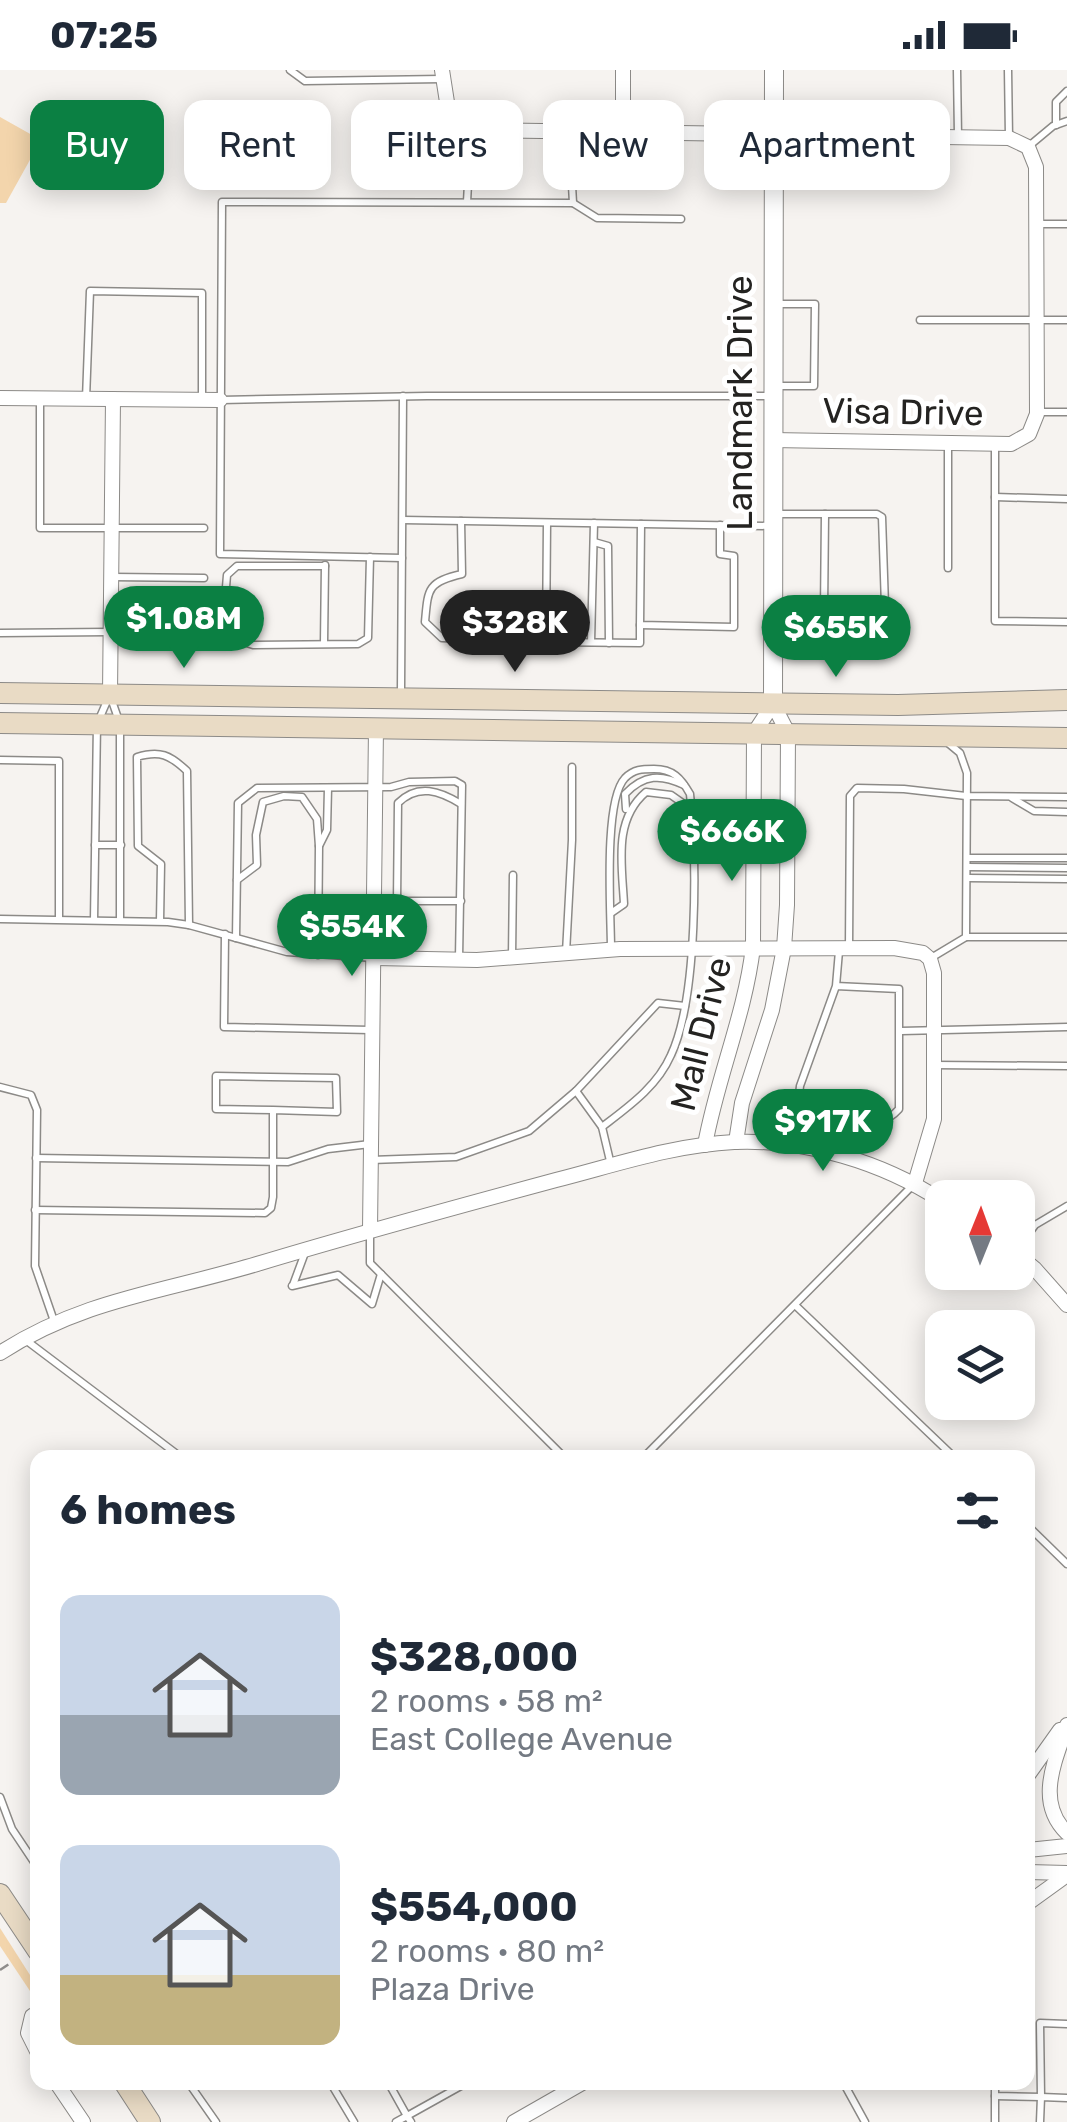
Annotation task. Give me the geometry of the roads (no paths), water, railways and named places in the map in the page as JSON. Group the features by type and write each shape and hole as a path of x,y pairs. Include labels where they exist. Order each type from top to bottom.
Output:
{"main road":[{"path":"0,694 401,694 898,705 1067,700"},
{"path":"232,726 276,718 375,716 394,708 401,694"},
{"path":"0,723 1067,738"},
{"path":"0,1894 30,1939"},
{"path":"129,2090 150,2122"}],"street":[{"path":"623,70 623,100"},
{"name":"Landmark Drive","path":"774,70 774,100"},
{"path":"442,75 446,100"},
{"path":"950,137 1009,138 1028,147 1036,167 1036,412"},
{"name":"Landmark Drive","path":"773,190 772,704 788,733"},
{"path":"0,398 220,400"},
{"path":"110,695 114,400"},
{"name":"Visa Drive","path":"772,440 1019,442 1029,434 1036,412"},
{"path":"754,733 772,704"},
{"path":"370,1230 376,728"},
{"name":"Mall Drive","path":"705,1145 720,1074 749,982 753,947 754,733"},
{"name":"Mall Drive","path":"736,1142 742,1103 772,1010 784,948 788,733"},
{"path":"375,958 512,959 691,948 913,949 930,959 934,972 934,1119 915,1183"},
{"path":"0,1353 54,1322 101,1303 611,1166 705,1145 736,1142 804,1147 860,1162 925,1190"},
{"path":"1035,1269 1067,1306"},
{"path":"1035,1765 1067,1723"},
{"path":"1067,1723 1051,1774 1049,1798 1053,1815 1067,1832"},
{"path":"1035,1849 1067,1846"},
{"path":"1035,1872 1067,1874"},
{"path":"1035,1898 1067,1874"},
{"path":"61,2090 83,2122"},
{"path":"514,2122 558,2090"}],"lane":[{"path":"290,70 305,80 442,75"},
{"path":"957,70 958,137"},
{"path":"1008,70 1009,138"},
{"path":"1056,124 1056,102 1067,91"},
{"path":"1028,147 1056,124 1067,121"},
{"path":"467,202 468,190"},
{"path":"572,190 573,203"},
{"path":"402,558 220,554 222,202 573,203 598,218 681,218"},
{"path":"1036,224 1067,224"},
{"path":"86,399 90,291 202,293 202,400"},
{"path":"220,400 772,391 814,386 815,304 772,304"},
{"path":"920,320 1067,320"},
{"path":"401,694 403,396"},
{"path":"40,398 40,528 204,528"},
{"path":"1036,412 1067,412"},
{"path":"948,442 948,568"},
{"path":"995,443 995,621 1067,622"},
{"path":"996,497 1067,499"},
{"path":"403,520 720,525 825,514 882,517 885,606 881,612 773,611"},
{"path":"824,611 825,514"},
{"path":"461,521 462,574 438,580 428,592 425,622 442,638 546,642 640,643 641,524"},
{"path":"546,523 546,642"},
{"path":"591,642 594,523"},
{"path":"640,625 734,627 734,556 720,554 720,525"},
{"path":"594,542 608,546 609,642"},
{"path":"324,644 325,556"},
{"path":"325,566 237,566 227,574 224,624 228,637 253,645 358,644 368,638 370,557"},
{"path":"111,577 204,578"},
{"path":"0,633 110,632"},
{"path":"94,920 96,724 110,695"},
{"path":"110,695 120,724 120,920"},
{"path":"941,737 960,753 967,773 966,937"},
{"path":"160,922 160,864 138,846 137,757 152,752 176,760 187,771 190,924"},
{"path":"0,760 59,761 59,920"},
{"path":"566,954 572,767"},
{"path":"602,1127 644,1094 671,1056 689,992 692,810 686,786 666,769 638,769 618,789 612,812 611,950"},
{"path":"627,817 626,794 638,780 664,776 686,786"},
{"path":"236,938 238,803 257,788 377,788 409,782 456,782 462,785 459,960"},
{"path":"319,846 327,830 328,788"},
{"path":"836,986 899,989 899,1108 892,1117 873,1124 840,1122 812,1111 799,1095 836,986 844,948 850,796 857,788 1067,798"},
{"path":"397,902 398,803 407,794 439,790 462,805"},
{"path":"611,913 624,904 622,836 630,806 646,792 671,795 692,810"},
{"path":"237,880 257,865 256,835 263,802 284,796 302,798 316,819 319,846 318,955"},
{"path":"1011,797 1034,811 1067,812"},
{"path":"95,844 121,845"},
{"path":"967,862 1067,858"},
{"path":"967,862 1067,868"},
{"path":"512,959 513,875"},
{"path":"968,878 1067,878"},
{"path":"376,902 461,901"},
{"path":"0,919 190,924 287,952 375,958"},
{"path":"225,934 224,1027 374,1030"},
{"path":"930,959 966,937 1067,937"},
{"path":"36,1158 288,1162 328,1148 456,1156 529,1130 576,1091 658,1002 685,1006"},
{"path":"901,1030 1067,1027"},
{"path":"934,1065 1067,1066"},
{"path":"216,1076 336,1078 337,1112 273,1110 216,1109 216,1076"},
{"path":"0,1087 23,1091 34,1102 36,1277 54,1322"},
{"path":"576,1091 602,1127 611,1166"},
{"path":"35,1210 265,1213 272,1208 274,1197 273,1110"},
{"path":"651,1450 915,1183"},
{"path":"1035,1225 1067,1206"},
{"path":"370,1230 370,1263 557,1450"},
{"path":"306,1249 292,1286 338,1275 372,1304 381,1274"},
{"path":"795,1306 947,1450"},
{"path":"22,1338 171,1450"},
{"path":"1035,1533 1067,1564"},
{"path":"0,1796 12,1829 30,1856"},
{"path":"1040,2122 1040,2024 1067,2024"},
{"path":"194,2090 216,2122"},
{"path":"335,2090 354,2122"},
{"path":"393,2090 409,2119"},
{"path":"396,2122 409,2119 455,2090"},
{"path":"847,2090 865,2122"},
{"path":"994,2122 995,2090"},
{"path":"995,2096 1067,2098"}]}
